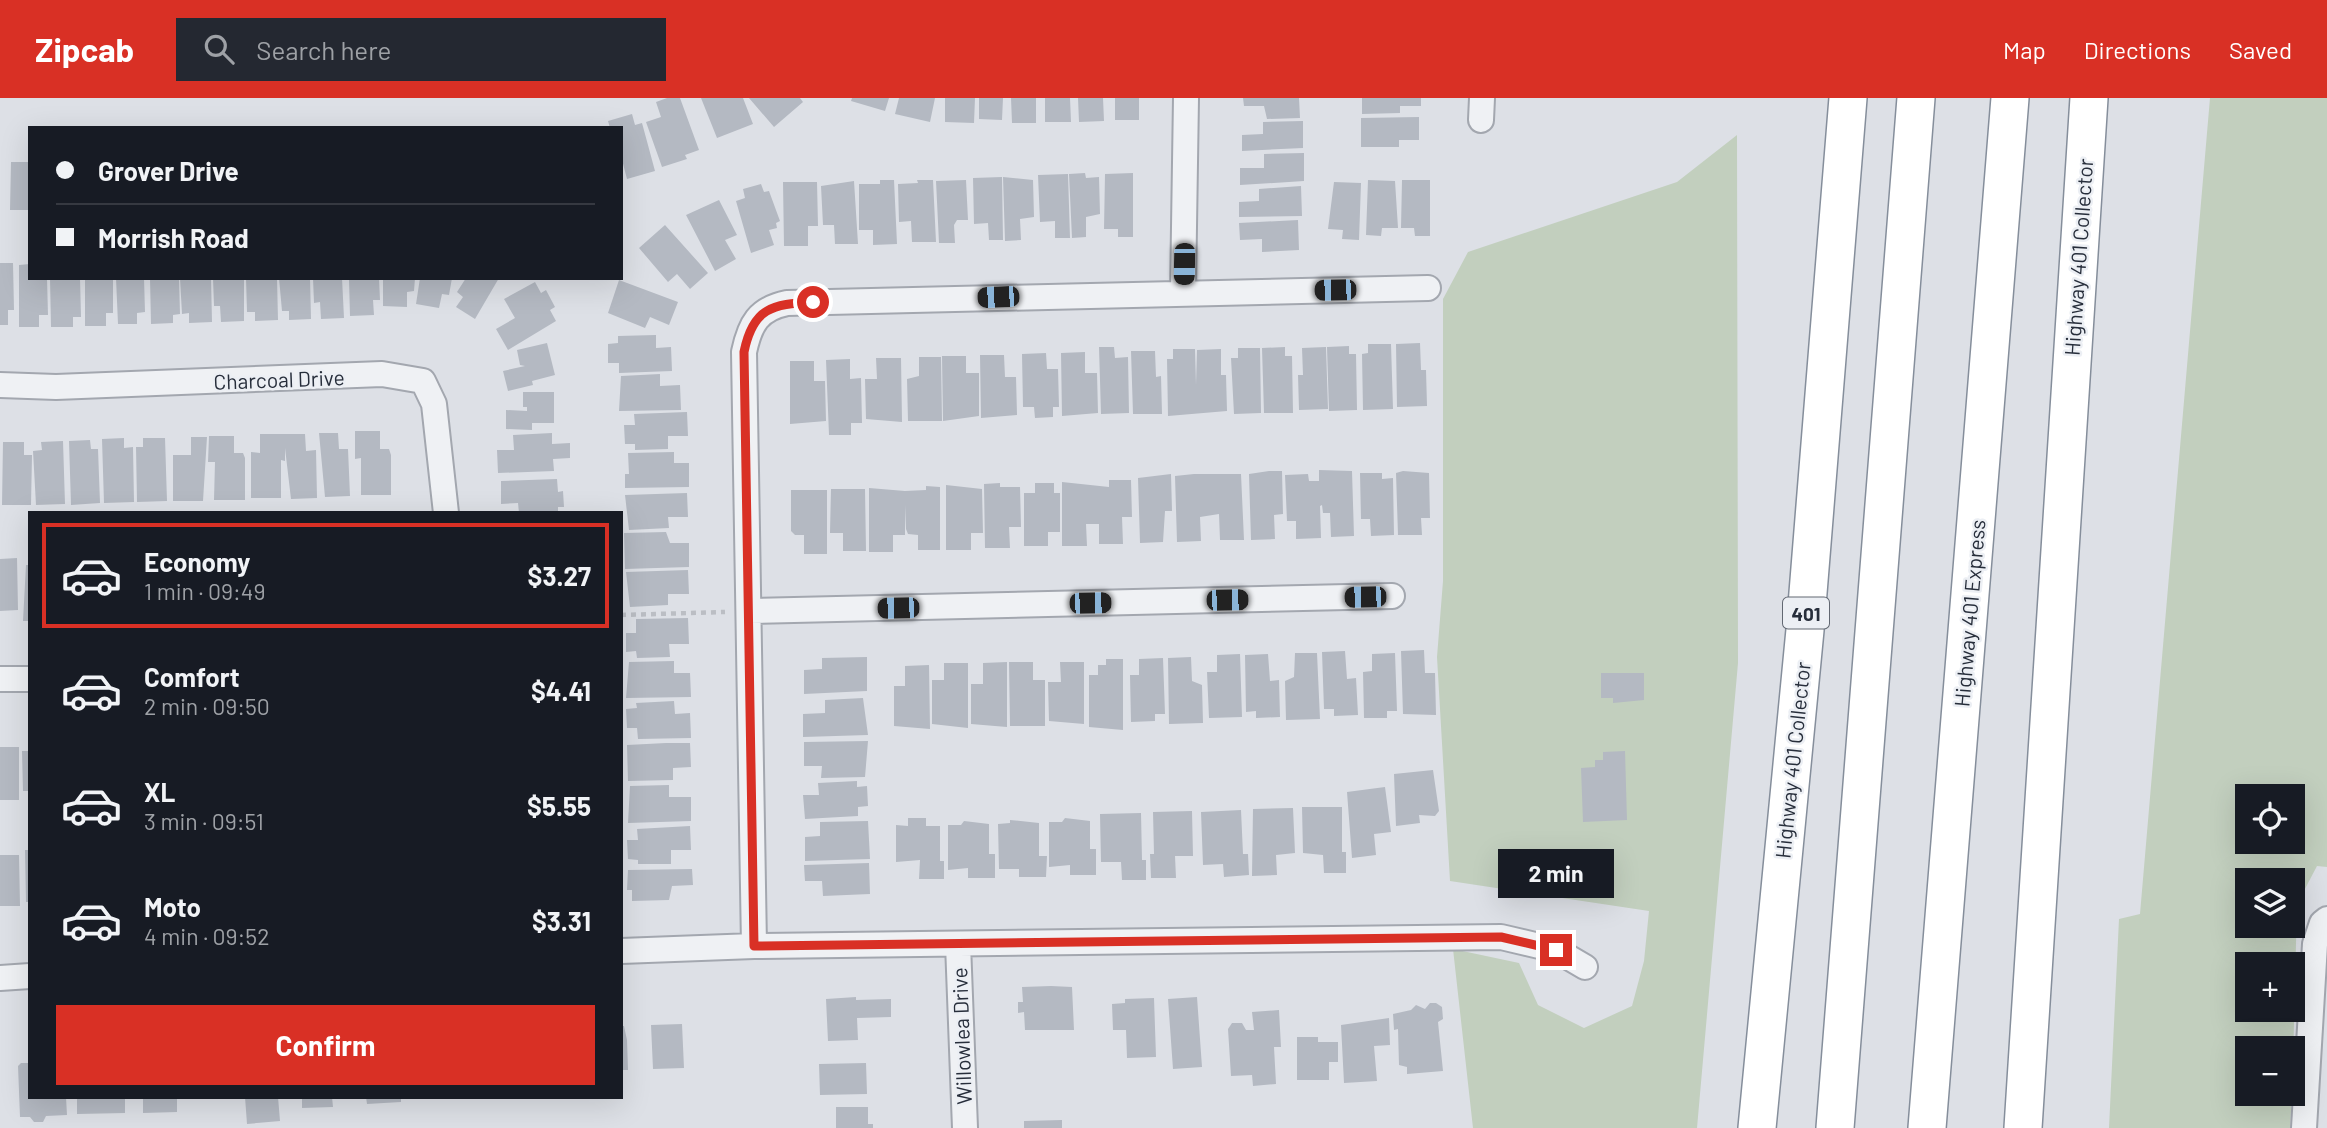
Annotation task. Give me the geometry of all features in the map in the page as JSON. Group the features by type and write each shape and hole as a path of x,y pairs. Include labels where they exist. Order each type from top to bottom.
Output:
{"highway":[{"name":"Highway 401 Collector","path":"1757,1128 1805,630 1848,98"},
{"path":"1835,1128 1916,98"},
{"name":"Highway 401 Express","path":"1927,1128 2010,98"},
{"name":"Highway 401 Collector","path":"2023,1128 2089,98"}],"street":[{"path":"1183,292 1186,98"},
{"path":"754,946 744,352 747,337 757,318 769,307 801,303 1428,288"},
{"name":"Charcoal Drive","path":"0,385 56,387 382,374 423,381 434,404 446,511"},
{"path":"749,611 1392,596"},
{"path":"0,679 28,678"},
{"path":"2304,1128 2315,944 2322,923 2327,919"},
{"path":"623,951 754,946 1501,937 1556,950 1585,967"},
{"name":"Willowlea Drive","path":"958,944 965,1128"},
{"path":"0,978 28,976"}],"path":[{"path":"623,615 749,611"}],"green space":[{"path":"2210,98 2327,98 2327,867 2317,866 2305,889 2305,868 2235,868 2235,938 2296,938 2296,952 2235,952 2235,1022 2294,1022 2294,1036 2235,1036 2235,1106 2291,1106 2290,1128 2109,1128 2119,919 2140,914"},
{"path":"1737,135 1738,663 1697,1128 1473,1128 1453,949 1519,963 1538,1005 1584,1028 1632,1006 1644,961 1649,911 1450,881 1437,657 1443,581 1443,299 1468,252 1677,182"}],"building":[{"path":"667,98 680,98 699,150 685,155 687,159 662,167 646,122 661,117 656,102"},
{"path":"701,98 743,98 753,124 717,138"},
{"path":"749,98 800,98 803,102 774,127"},
{"path":"852,98 889,98 885,111 851,101"},
{"path":"899,98 935,98 930,122 895,114"},
{"path":"945,98 975,98 974,123 945,122"},
{"path":"979,98 1003,98 1002,120 979,119"},
{"path":"1011,98 1036,98 1036,123 1012,123"},
{"path":"1045,98 1070,98 1071,122 1045,122"},
{"path":"1078,98 1103,98 1104,121 1079,122"},
{"path":"1115,98 1139,98 1139,120 1115,120"},
{"path":"1243,98 1299,98 1300,118 1267,119 1264,106 1244,106"},
{"path":"1362,98 1421,98 1421,106 1400,106 1400,113 1362,114"},
{"path":"632,114 635,125 642,123 655,171 627,179 623,164 623,126 609,126 608,121"},
{"path":"1419,117 1419,140 1399,140 1399,147 1361,147 1361,118"},
{"path":"1303,121 1303,148 1242,151 1242,135 1263,134 1263,122"},
{"path":"1304,153 1304,181 1240,185 1240,168 1264,168 1264,154"},
{"path":"11,162 28,162 28,210 10,210"},
{"path":"1085,173 1086,178 1099,177 1100,214 1086,217 1086,237 1072,238 1069,174"},
{"path":"1133,173 1133,237 1118,237 1118,229 1104,229 1105,174"},
{"path":"1068,174 1070,238 1055,238 1055,221 1040,222 1038,175"},
{"path":"1002,177 1003,240 989,240 988,223 974,224 973,178"},
{"path":"1003,177 1033,180 1034,217 1020,219 1021,240 1005,241"},
{"path":"880,180 894,180 897,244 873,245 873,230 859,230 859,184 880,184"},
{"path":"917,180 933,180 936,242 912,242 911,221 899,222 898,184 918,183"},
{"path":"966,180 968,220 957,220 954,225 955,243 939,243 936,181"},
{"path":"1368,180 1395,181 1398,228 1382,228 1381,236 1366,235"},
{"path":"1402,180 1430,180 1430,236 1415,236 1414,228 1401,228"},
{"path":"854,181 858,244 835,244 834,225 823,225 821,186"},
{"path":"783,182 817,182 818,226 808,226 808,246 784,246"},
{"path":"1334,182 1361,183 1359,240 1342,239 1343,230 1328,229"},
{"path":"761,184 764,192 769,191 780,221 776,223 777,228 769,230 774,245 751,253 736,201 745,198 743,189"},
{"path":"1301,186 1302,216 1239,217 1239,202 1259,201 1259,189"},
{"path":"719,200 737,235 725,240 736,259 715,271 686,215"},
{"path":"1298,220 1299,250 1262,252 1262,239 1240,240 1239,223"},
{"path":"665,225 708,273 690,289 677,274 668,282 639,248"},
{"path":"0,263 13,263 14,310 8,310 8,325 0,325"},
{"path":"28,264 28,280 47,280 48,315 39,315 39,327 19,327 19,265"},
{"path":"50,280 80,280 81,317 73,317 73,327 51,327"},
{"path":"85,280 113,280 113,313 106,313 106,326 85,326"},
{"path":"116,280 144,280 145,312 137,313 137,324 118,324"},
{"path":"150,280 179,280 180,314 173,315 173,323 151,324"},
{"path":"180,280 211,280 212,322 189,323 189,313 182,314"},
{"path":"213,280 244,280 244,321 221,322 220,306 214,306"},
{"path":"246,280 277,280 278,320 255,321 255,312 247,312"},
{"path":"279,280 310,280 311,319 289,320 289,311 282,311"},
{"path":"313,280 342,280 344,318 321,319 320,302 314,303"},
{"path":"349,280 379,280 380,300 373,300 374,315 350,316"},
{"path":"383,280 415,280 414,291 407,292 407,307 383,306"},
{"path":"420,280 452,280 449,295 442,294 439,308 416,304"},
{"path":"465,280 498,280 475,319 456,307 463,297 457,292"},
{"path":"619,280 678,302 669,325 650,317 645,328 608,313"},
{"path":"535,282 541,293 546,290 555,307 550,310 556,321 508,350 496,329 515,318 504,299"},
{"path":"656,335 656,348 671,347 672,371 619,373 619,363 608,363 608,344 618,343 618,336"},
{"path":"547,343 555,375 532,381 533,385 508,391 503,371 525,366 520,365 517,350"},
{"path":"1420,343 1421,370 1426,370 1427,406 1397,407 1396,344"},
{"path":"1368,344 1391,344 1393,409 1363,410 1362,354 1368,353"},
{"path":"1349,346 1349,354 1356,354 1357,410 1329,411 1327,347"},
{"path":"1099,347 1114,347 1115,358 1128,357 1129,413 1101,414"},
{"path":"1285,347 1285,356 1292,356 1293,413 1264,413 1262,348"},
{"path":"1326,347 1328,409 1299,410 1298,375 1303,375 1302,348"},
{"path":"1238,348 1260,348 1261,413 1234,414 1231,358 1238,358"},
{"path":"1173,349 1195,349 1196,385 1197,350 1221,349 1221,375 1226,375 1227,411 1168,416 1167,359 1173,359"},
{"path":"1131,351 1155,351 1156,377 1161,376 1162,414 1133,414"},
{"path":"1085,352 1085,373 1097,373 1098,413 1062,416 1061,353"},
{"path":"1046,353 1047,369 1058,369 1059,407 1053,407 1053,417 1035,418 1034,407 1023,407 1022,354"},
{"path":"980,355 1004,355 1005,377 1016,377 1017,415 981,418"},
{"path":"942,356 966,356 966,373 979,373 979,416 943,421"},
{"path":"919,357 941,357 942,421 908,421 907,379 919,376"},
{"path":"876,358 901,358 902,422 866,419 865,379 877,379"},
{"path":"850,359 850,379 861,378 862,423 851,423 851,435 829,435 826,360"},
{"path":"790,361 814,361 814,381 825,381 826,421 790,424"},
{"path":"660,374 660,386 680,385 681,410 619,411 621,376"},
{"path":"523,392 554,392 554,423 532,423 532,430 506,429 506,410 527,411 527,407 523,407"},
{"path":"687,412 688,436 668,436 668,449 635,450 635,444 625,444 624,425 635,425 634,414"},
{"path":"355,431 380,431 380,449 389,449 391,455 391,495 361,495 361,458 355,459"},
{"path":"319,433 338,433 339,449 348,449 350,496 325,497"},
{"path":"552,433 552,444 570,443 570,458 553,459 554,471 498,473 497,450 514,450 513,435"},
{"path":"260,434 305,434 306,451 316,450 317,498 291,499 285,448 285,461 281,460 281,498 251,498 251,452 260,453"},
{"path":"209,436 234,436 234,453 243,453 245,458 245,500 214,500 215,462 208,462"},
{"path":"191,437 207,437 203,501 173,501 173,455 191,455"},
{"path":"124,438 124,448 133,447 134,502 104,503 102,439"},
{"path":"143,438 165,438 167,501 137,502 136,447 143,447"},
{"path":"90,440 91,449 98,449 100,503 71,505 69,441"},
{"path":"63,441 65,504 36,505 33,451 42,450 41,442"},
{"path":"3,442 24,442 24,455 32,455 31,505 2,505"},
{"path":"674,452 674,463 689,463 689,487 625,488 625,474 629,474 628,453"},
{"path":"1319,470 1352,471 1354,536 1331,537 1330,513 1323,513 1322,505 1321,538 1296,539 1296,521 1287,521 1285,475 1308,474 1309,481 1319,481"},
{"path":"1282,471 1283,514 1274,515 1275,539 1251,540 1249,474"},
{"path":"1360,473 1382,473 1382,479 1393,478 1394,535 1371,536 1370,519 1361,519"},
{"path":"1396,473 1429,473 1430,518 1421,518 1422,535 1398,535"},
{"path":"1171,474 1172,511 1165,511 1163,542 1140,543 1138,478"},
{"path":"1241,474 1244,540 1220,540 1219,514 1200,517 1201,541 1177,542 1175,476"},
{"path":"557,479 558,492 563,491 564,507 558,507 558,511 519,511 518,503 501,504 501,481"},
{"path":"1109,480 1131,480 1132,517 1122,517 1123,544 1099,544 1099,524 1086,524 1087,546 1062,546 1062,482 1109,487"},
{"path":"1000,483 1000,487 1020,487 1021,527 1009,527 1010,548 985,548 984,484"},
{"path":"1035,483 1054,483 1054,493 1060,493 1060,532 1048,532 1048,546 1024,546 1024,493 1035,493"},
{"path":"946,485 982,489 983,533 971,533 971,550 946,550"},
{"path":"926,486 940,487 940,550 918,550 918,535 908,534 906,529 905,505 905,535 893,535 893,552 869,552 869,488 905,491 926,490"},
{"path":"831,489 865,489 866,551 843,551 843,533 830,533"},
{"path":"791,490 827,490 827,554 804,554 804,535 795,535 791,531"},
{"path":"687,493 688,517 668,517 669,528 629,530 625,495"},
{"path":"666,532 670,543 689,543 689,567 625,569 624,533"},
{"path":"17,558 18,610 0,611 0,559"},
{"path":"26,565 28,565 28,621 23,621"},
{"path":"688,570 689,594 668,594 668,605 630,607 626,572"},
{"path":"688,618 689,644 669,644 670,657 637,658 636,651 626,652 626,633 636,633 636,619"},
{"path":"1424,650 1425,673 1435,673 1436,715 1403,714 1401,651"},
{"path":"1345,651 1347,679 1356,678 1358,715 1334,716 1334,709 1324,709 1322,652"},
{"path":"1295,653 1317,653 1320,719 1286,720 1285,681 1294,677"},
{"path":"1395,653 1397,711 1387,711 1387,718 1364,718 1363,672 1372,671 1372,654"},
{"path":"1240,654 1242,717 1209,718 1207,672 1217,672 1217,655"},
{"path":"1268,654 1270,681 1279,680 1280,717 1256,718 1256,711 1246,712 1245,655"},
{"path":"867,657 867,691 804,694 804,670 822,669 822,658"},
{"path":"1191,657 1192,681 1202,685 1203,723 1169,724 1168,658"},
{"path":"1163,658 1165,714 1155,714 1155,721 1131,722 1130,675 1139,675 1139,659"},
{"path":"1106,659 1123,659 1123,730 1089,727 1089,675 1098,675 1098,665 1106,665"},
{"path":"674,661 674,673 690,673 691,697 626,698 629,662"},
{"path":"1007,662 1007,727 971,724 971,684 983,684 983,663"},
{"path":"1009,662 1033,662 1033,680 1045,680 1045,726 1010,726"},
{"path":"1060,662 1084,662 1084,724 1049,721 1048,682 1061,682"},
{"path":"944,663 968,663 968,728 932,724 932,680 944,680"},
{"path":"929,665 930,729 894,726 894,686 905,686 905,666"},
{"path":"1601,673 1644,673 1644,700 1613,703 1613,698 1601,698"},
{"path":"863,698 868,735 803,737 803,714 825,713 825,700"},
{"path":"674,701 675,714 690,713 691,738 638,739 637,728 627,728 626,709 637,708 636,703"},
{"path":"868,741 865,777 821,778 822,766 804,766 804,742"},
{"path":"690,743 691,767 673,768 673,780 628,781 627,745"},
{"path":"0,747 19,747 19,800 0,800"},
{"path":"22,751 28,751 28,791 23,791"},
{"path":"1625,751 1627,820 1583,822 1581,768 1595,767 1595,760 1603,760 1603,752"},
{"path":"1433,770 1439,811 1435,816 1419,815 1420,823 1396,826 1394,774"},
{"path":"857,781 857,787 867,786 868,806 858,807 858,816 805,819 803,795 819,795 818,783"},
{"path":"669,785 669,797 691,797 691,821 628,823 630,786"},
{"path":"1385,787 1391,832 1374,834 1376,855 1352,858 1347,792"},
{"path":"1302,807 1342,807 1342,852 1346,852 1346,873 1324,873 1323,855 1303,853"},
{"path":"1293,808 1295,853 1276,855 1277,875 1252,876 1253,809"},
{"path":"1241,810 1243,854 1248,854 1249,875 1224,877 1223,864 1203,865 1201,812"},
{"path":"1192,811 1193,856 1175,856 1176,878 1151,878 1150,854 1154,854 1153,812"},
{"path":"1141,813 1142,860 1146,860 1146,880 1122,880 1121,862 1101,862 1100,814"},
{"path":"908,818 926,818 926,826 940,826 940,861 944,861 944,879 919,879 920,860 896,862 896,825 908,826"},
{"path":"1065,818 1090,821 1090,849 1096,849 1096,875 1070,875 1070,865 1049,867 1049,822 1062,822"},
{"path":"1010,820 1039,823 1039,856 1047,856 1046,877 1019,877 1019,869 999,869 998,824 1010,823"},
{"path":"868,821 870,859 805,861 805,837 820,836 820,822"},
{"path":"964,821 989,824 989,854 995,854 995,878 968,878 968,868 948,870 948,825 961,825"},
{"path":"690,826 691,850 671,850 671,864 638,864 638,860 628,859 627,840 638,840 637,829"},
{"path":"25,850 28,850 28,902"},
{"path":"0,855 19,855 20,906 0,906"},
{"path":"869,863 870,894 823,896 822,881 805,881 804,865"},
{"path":"692,869 693,885 672,886 669,900 632,901 632,890 627,890 628,870"},
{"path":"1022,987 1072,987 1074,1030 1025,1030 1024,1012 1018,1013 1018,1002 1023,1002"},
{"path":"856,997 856,1000 891,999 891,1017 857,1018 858,1040 828,1041 826,999"},
{"path":"1197,997 1202,1067 1173,1069 1168,999"},
{"path":"1154,998 1156,1057 1127,1058 1126,1030 1113,1030 1112,1004 1125,1003 1125,999"},
{"path":"1430,1003 1442,1007 1443,1019 1438,1022 1443,1071 1407,1074 1407,1067 1399,1065 1398,1029 1394,1030 1393,1014 1411,1010 1416,1005 1425,1009"},
{"path":"1279,1010 1281,1047 1274,1047 1276,1084 1253,1086 1252,1075 1231,1076 1228,1029 1232,1023 1242,1023 1246,1030 1254,1030 1252,1012"},
{"path":"1389,1018 1390,1045 1374,1046 1377,1081 1344,1083 1341,1025"},
{"path":"682,1024 684,1068 653,1069 651,1025"},
{"path":"623,1026 627,1040 628,1070 623,1070"},
{"path":"1297,1037 1318,1037 1318,1042 1338,1042 1338,1062 1329,1062 1329,1080 1297,1080"},
{"path":"28,1063 28,1099 66,1099 67,1115 46,1116 43,1122 34,1122 30,1117 20,1117 18,1066"},
{"path":"866,1063 867,1094 820,1095 819,1064"},
{"path":"77,1099 125,1099 125,1113 77,1114"},
{"path":"143,1099 177,1099 177,1112 143,1113"},
{"path":"245,1099 278,1099 280,1121 247,1124"},
{"path":"302,1099 332,1099 333,1107 302,1108"},
{"path":"366,1099 401,1099 401,1102 367,1104"},
{"path":"836,1107 868,1107 868,1124 873,1124 873,1128 836,1128"},
{"path":"1062,1120 1062,1128 1024,1128 1024,1121"}],"route":[{"path":"813,302 769,307 757,318 747,337 744,352 754,946 1501,937 1556,950"}]}
